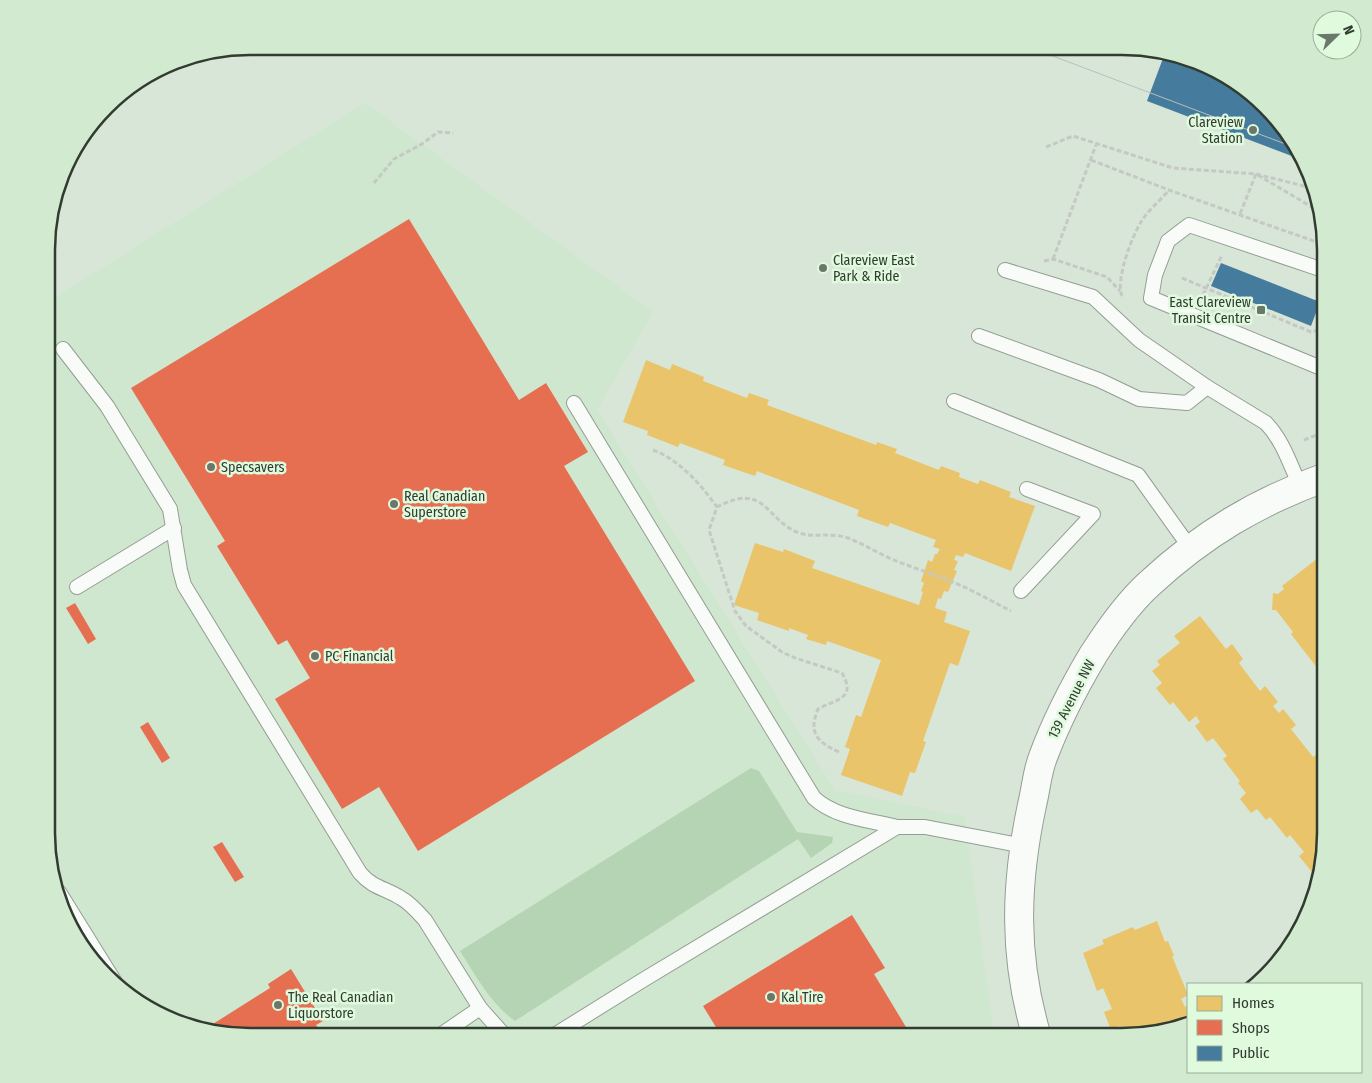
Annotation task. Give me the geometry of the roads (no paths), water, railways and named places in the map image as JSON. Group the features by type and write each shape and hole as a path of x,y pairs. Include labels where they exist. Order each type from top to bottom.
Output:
{"street":[{"name":"139 Avenue NW","path":"1035,1028 1026,992 1021,958 1019,897 1024,846 1042,758 1078,681 1115,622 1148,585 1216,530 1237,517 1300,486 1317,480"}],"lane":[{"path":"1317,268 1189,225 1168,241 1155,275 1151,298 1317,366"},
{"path":"1005,270 1094,297 1139,340 1207,387 1266,423 1274,431 1300,486"},
{"path":"979,336 1099,380 1139,398 1187,403 1207,387"},
{"path":"63,349 107,406 170,509 184,585 360,873 367,882 375,887 401,898 425,920 480,1008 498,1028"},
{"path":"954,401 1138,475 1191,549"},
{"path":"574,403 814,798 824,807 835,812 897,827 925,827 1024,846"},
{"path":"1021,591 1093,514 1027,489"},
{"path":"77,587 174,528"},
{"path":"565,1028 897,827"},
{"path":"73,915 99,957"},
{"path":"451,1028 480,1008"}],"tram line":[{"path":"1050,55 1286,144"}],"place":[{"name":"Clareview Station","path":"1253,130"},
{"name":"Clareview East Park & Ride","path":"823,268"},
{"name":"East Clareview Transit Centre","path":"1261,310"},
{"name":"Specsavers","path":"211,467"},
{"name":"Real Canadian Superstore","path":"394,504"},
{"name":"PC Financial","path":"315,656"},
{"name":"Kal Tire","path":"771,997"},
{"name":"The Real Canadian Liquorstore","path":"278,1005"}]}
